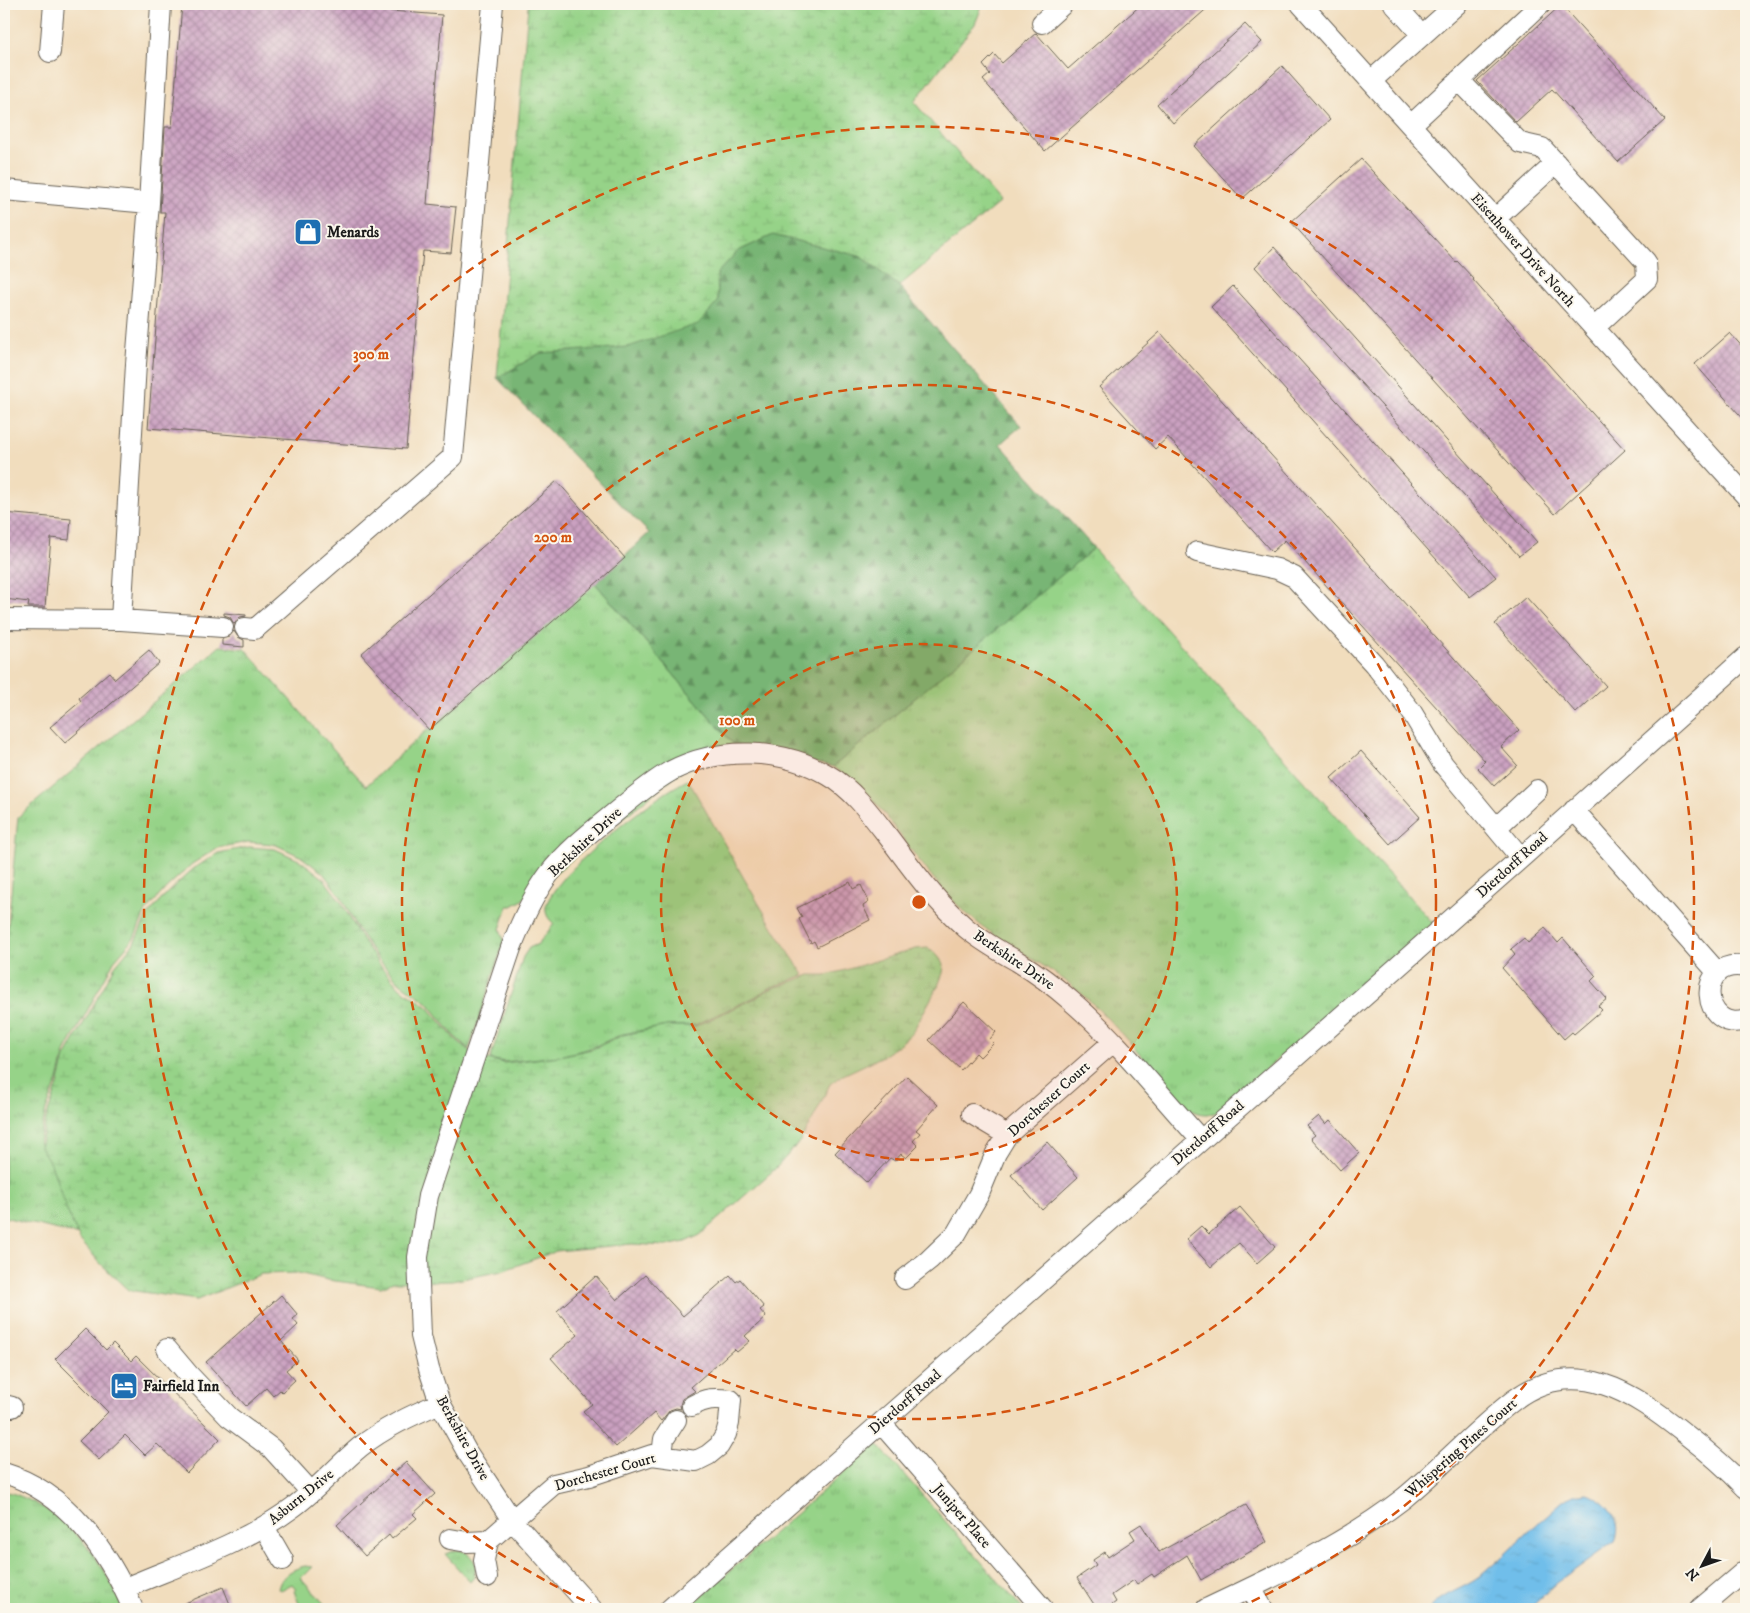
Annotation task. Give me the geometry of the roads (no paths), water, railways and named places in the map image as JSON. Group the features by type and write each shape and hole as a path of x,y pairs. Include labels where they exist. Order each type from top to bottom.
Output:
{"street":[{"path":"50,52 54,4"},
{"path":"121,620 136,364 162,4"},
{"path":"245,628 255,629 452,457 493,4"},
{"path":"1042,23 1063,4"},
{"name":"Eisenhower Drive North","path":"1301,4 1746,496"},
{"path":"1394,4 1422,35"},
{"path":"1371,81 1457,4"},
{"path":"1411,125 1541,4"},
{"path":"1459,80 1520,144 1542,148 1646,262 1647,278 1594,328"},
{"path":"1495,219 1556,163"},
{"path":"4,190 149,203"},
{"path":"1197,552 1277,569 1294,577 1374,664 1412,711 1443,764 1521,858"},
{"path":"4,619 121,620 223,627"},
{"name":"Dierdorff Road","path":"670,1609 1746,657"},
{"name":"Berkshire Drive","path":"592,1609 512,1520 467,1452 440,1403 421,1336 418,1265 428,1196 511,948 524,916 551,872 588,834 644,789 672,771 709,756 742,753 788,758 829,775 855,797 876,821 919,878 945,908 989,946 1046,980 1081,1010 1113,1042 1201,1140"},
{"path":"1496,828 1537,790"},
{"path":"1574,810 1718,973"},
{"path":"1746,967 1736,965 1726,967 1718,973 1709,988 1709,997 1717,1013 1732,1022 1746,1020"},
{"name":"Dorchester Court","path":"905,1280 956,1234 980,1194 996,1153 1008,1135 1026,1117 1113,1042"},
{"path":"972,1114 1008,1135"},
{"path":"167,1349 229,1417 271,1448 311,1492"},
{"name":"Whispering Pines Court","path":"1206,1609 1251,1588 1334,1544 1373,1520 1410,1492 1515,1400 1542,1386 1558,1381 1574,1379 1591,1380 1608,1384 1626,1393 1650,1407 1682,1431 1746,1488"},
{"name":"Dorchester Court","path":"488,1541 554,1484 589,1476 647,1456 662,1455 696,1461 708,1455 719,1446 726,1434 729,1423 730,1400 703,1400 692,1406"},
{"name":"Asburn Drive","path":"125,1588 232,1543 264,1527 293,1508 361,1446 386,1429 440,1403"},
{"path":"662,1455 664,1439 676,1420"},
{"name":"Juniper Place","path":"881,1423 1042,1609"},
{"path":"4,1474 18,1478 50,1496 71,1515 106,1555 125,1588 133,1609"},
{"path":"264,1527 283,1560"},
{"path":"450,1539 467,1542 488,1541 484,1560 487,1578"},
{"path":"1700,1609 1746,1570"},
{"path":"1251,1588 1263,1609"}],"water":[{"path":"1587,1493 1600,1500 1612,1512 1617,1526 1615,1541 1557,1583 1529,1609 1430,1609 1440,1599 1478,1578 1564,1500 1575,1495"}],"place":[{"name":"Menards","path":"308,232"},
{"name":"Fairfield Inn","path":"124,1386"}]}
